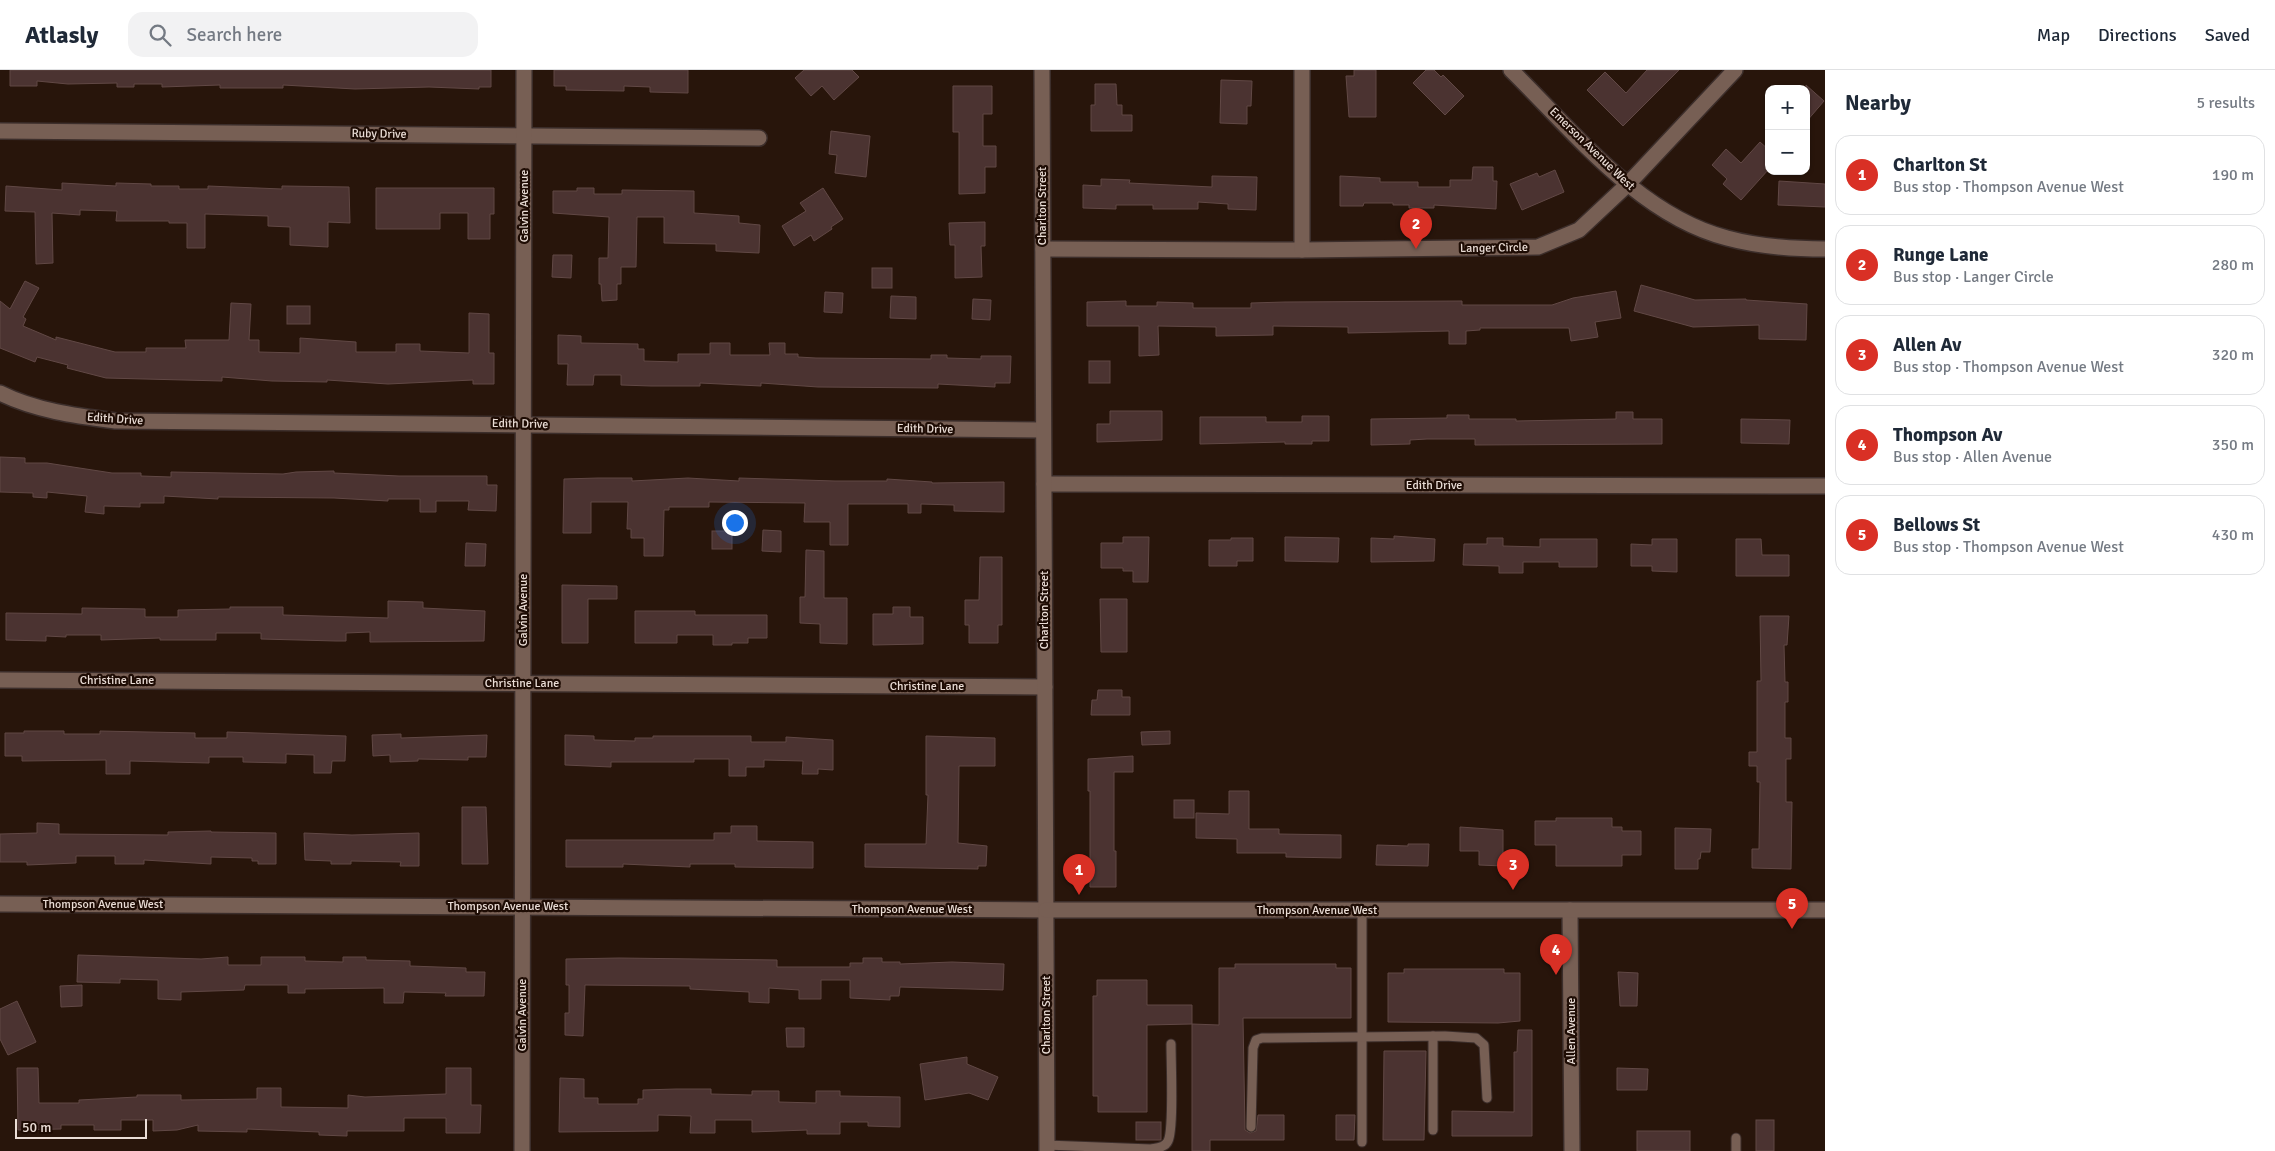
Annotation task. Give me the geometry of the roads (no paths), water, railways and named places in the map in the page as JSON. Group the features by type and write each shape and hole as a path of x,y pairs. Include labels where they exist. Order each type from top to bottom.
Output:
{"street":[{"name":"Galvin Avenue","path":"522,1151 524,70"},
{"name":"Charlton Street","path":"1042,70 1046,1148"},
{"path":"1302,70 1302,250"},
{"name":"Emerson Avenue West","path":"1511,70 1627,185 1674,217 1726,238 1780,249 1825,250"},
{"name":"Langer Circle","path":"1042,250 1302,250 1538,247 1579,230 1627,185 1735,70"},
{"name":"Ruby Drive","path":"0,131 759,138"},
{"name":"Edith Drive","path":"0,393 10,398 68,415 116,421 1043,430"},
{"name":"Edith Drive","path":"1044,484 1825,486"},
{"name":"Christine Lane","path":"0,680 1045,686"},
{"name":"Thompson Avenue West","path":"0,904 1046,910 1825,910"},
{"name":"Allen Avenue","path":"1570,910 1572,1151"}],"lane":[{"path":"1362,910 1362,1142"},
{"path":"1433,1036 1434,1130"},
{"path":"1251,1128 1253,1048 1256,1040 1262,1038 1433,1036 1476,1038 1484,1045 1487,1098"},
{"path":"1046,1148 1150,1149 1163,1146 1168,1141 1171,1124 1171,1044"},
{"path":"1736,1138 1736,1151"}],"place":[{"name":"Runge Lane","path":"1416,249"},
{"name":"Allen Av","path":"1513,890"},
{"name":"Charlton St","path":"1079,895"},
{"name":"Bellows St","path":"1792,929"},
{"name":"Thompson Av","path":"1556,975"}]}
